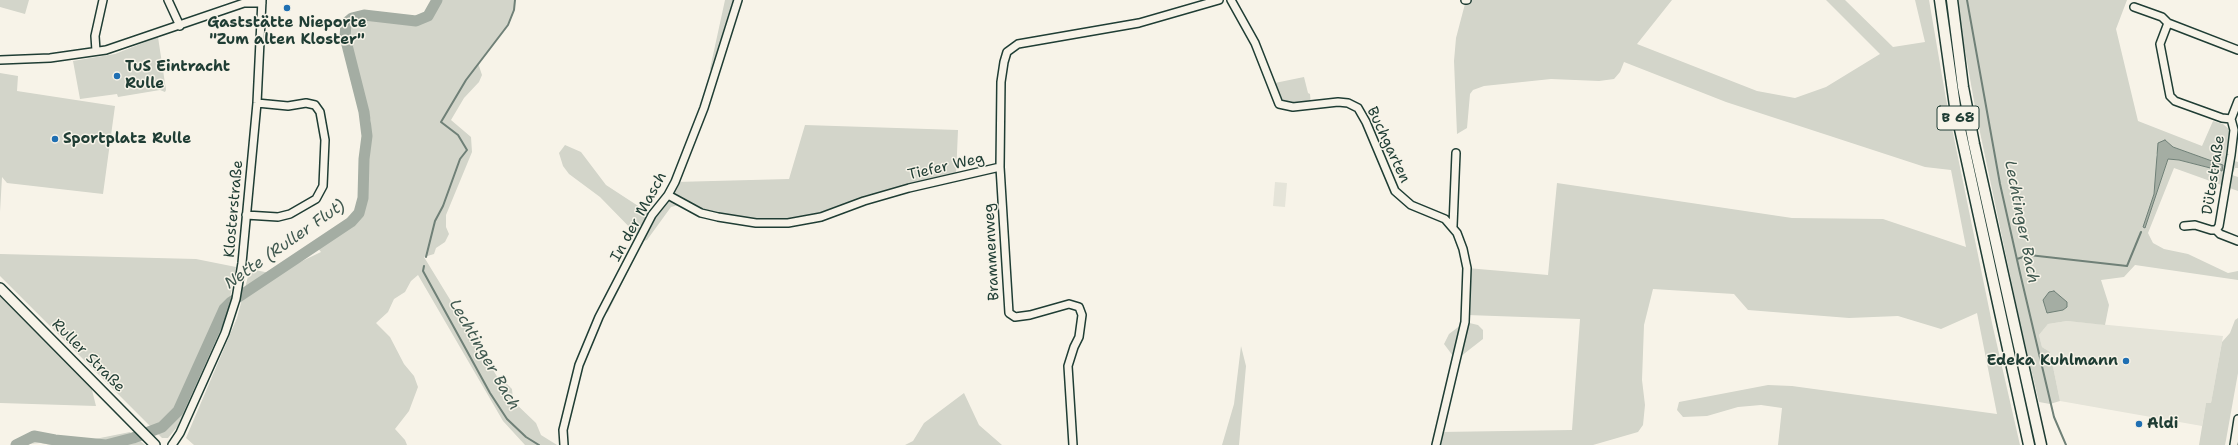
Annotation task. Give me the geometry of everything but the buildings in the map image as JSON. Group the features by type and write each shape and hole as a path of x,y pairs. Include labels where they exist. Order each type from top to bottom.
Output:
{"highway":[{"name":"B 68","path":"1940,0 1955,106 2029,445"},
{"name":"B 68","path":"1952,0 1963,87 1974,144 2041,445"},
{"path":"2030,396 2036,402 2047,445"}],"main road":[{"name":"Ruller Straße","path":"0,288 155,445"}],"street":[{"path":"96,51 95,36 103,0"},
{"path":"168,0 180,26"},
{"name":"In der Masch","path":"564,445 563,430 578,365 599,317 649,221 668,196 704,108 738,0"},
{"name":"Tiefer Weg","path":"668,196 701,213 718,217 756,223 788,223 820,217 864,200 909,188 1000,167 1001,76 1007,52 1012,47 1018,44 1049,38 1139,23 1219,0"},
{"name":"Buchgarten","path":"1231,0 1255,42 1279,104 1293,107 1338,102 1348,103 1358,108 1366,122 1395,192 1411,204 1444,219 1452,226 1464,249 1467,268 1465,322 1436,445"},
{"path":"0,60 50,58 120,46 244,3 262,1"},
{"name":"Klosterstraße","path":"172,445 180,433 233,310 238,288 257,103 262,1"},
{"path":"2134,7 2162,17 2168,23 2238,50"},
{"path":"2168,23 2160,44 2170,96 2175,101 2222,118 2231,119"},
{"name":"Dütestraße","path":"2216,230 2219,226 2231,155 2234,130 2231,119 2238,101"},
{"path":"246,215 278,217 290,214 316,199 323,186 325,140 320,112 315,105 306,103 288,106 257,103"},
{"path":"1452,226 1456,153"},
{"name":"Brammenweg","path":"1000,167 1009,313 1015,317 1030,315 1069,304 1079,307 1082,315 1079,337 1068,366 1073,445"},
{"name":"Dütestraße","path":"2184,226 2195,225 2216,230 2220,234 2238,241"},
{"path":"2234,445 2238,419"},
{"name":"Klosterstraße","path":"178,445 180,433"}],"shaded area":[{"path":"0,0 29,0 25,14 0,7"},
{"path":"437,0 515,0 514,10 508,25 478,63 482,75 479,82 464,98 451,120 471,137 472,152 446,215 446,227 449,234 445,242 436,248 434,254 424,257 501,383 507,384 512,389 513,401 536,423 541,435 557,445 525,445 503,421 418,275 411,281 405,292 394,299 388,312 376,323 390,337 404,364 414,376 418,387 409,411 395,429 405,440 407,445 194,445 186,438 237,318 250,269 275,274 321,252 316,246 351,222 359,213 363,198 364,159 371,133 371,121 345,37 346,23 352,18 364,15 416,21 428,16"},
{"path":"725,0 738,0 712,72 710,69"},
{"path":"1466,0 1672,0 1637,44 1757,91 1795,98 1826,87 1880,54 1826,0 1845,0 1893,47 1925,42 1915,0 1929,0 1946,99 1992,323 2020,445 1778,445 1782,408 1761,405 1738,407 1707,416 1683,417 1677,410 1679,402 1768,385 1792,386 1997,414 1977,313 1941,329 1898,316 1849,318 1748,310 1734,294 1653,289 1644,325 1642,380 1645,405 1643,425 1638,432 1593,445 1436,445 1440,432 1572,430 1580,319 1467,315 1467,268 1548,275 1557,183 1792,218 1883,219 1966,247 1951,170 1925,167 1726,102 1624,62 1620,72 1614,79 1599,81 1551,79 1484,86 1473,90 1470,94 1467,128 1457,134 1454,61 1456,38"},
{"path":"1956,0 2127,0 2116,29 2138,121 2202,146 2213,121 2223,124 2231,131 2228,159 2238,162 2238,168 2235,168 2232,175 2238,177 2238,191 2174,168 2148,233 2153,243 2164,249 2188,254 2228,273 2238,271 2238,280 2135,265 2124,277 2101,280 2109,305 2105,325 2067,321 2048,324 2039,335 2042,347 2050,352 2060,401 2050,404 2039,402 2021,327 1977,118","holes":["2165,140 2173,147 2223,165 2222,171 2179,160 2168,159 2144,228 2154,194 2158,168 2156,155"]},
{"name":"TuS Eintracht Rulle","path":"158,37 166,90 165,92 160,90 118,97 117,94 80,99 73,61 115,54"},
{"name":"Sportplatz Rulle","path":"0,73 18,76 17,91 115,106 103,194 7,183 2,177 0,212"},
{"path":"1304,77 1308,93 1310,94 1311,105 1279,104 1270,84"},
{"path":"805,125 958,130 956,177 791,223 718,217 683,204 671,207 647,240 643,241 608,312 599,317 640,238 600,197 569,174 563,166 559,153 565,145 581,152 606,185 652,215 675,182 789,179"},
{"path":"2165,140 2173,147 2223,165 2222,171 2179,160 2168,159 2145,228 2143,227 2154,194 2158,143"},
{"path":"1275,182 1287,183 1285,207 1273,206"},
{"path":"0,254 196,259 236,267 226,318 178,426 168,438 162,438 0,276"},
{"path":"2054,291 2067,302 2067,307 2063,310 2047,313 2043,300 2049,292"},
{"path":"0,294 91,386 96,406 0,403"},
{"path":"2238,318 2238,373 2225,445 2199,445 2206,403 2211,403 2222,342 2230,333 2235,320"},
{"path":"2067,321 2223,336 2211,403 2206,403 2202,426 2060,401 2050,352 2042,347 2039,335 2048,324"},
{"path":"1465,322 1478,325 1483,330 1483,339 1456,360 1444,344 1449,334"},
{"path":"1241,346 1246,366 1239,445 1222,445 1234,404"},
{"path":"964,393 979,425 1002,445 905,445 913,441 924,423"},
{"path":"130,432 145,445 51,445 40,443 16,445 34,436 85,441"}],"waterway":[{"name":"Nette (Ruller Flut)","path":"106,445 133,438 162,427 178,411 224,309 231,302 351,222 359,213 363,198 364,159 367,136 364,112 345,37 346,23 352,18 364,15 416,21 428,16 437,0"},
{"name":"Lechtinger Bach","path":"426,257 435,221 443,206 460,159 467,150 458,135 441,122 466,80 508,25 514,10 515,0"},
{"name":"Lechtinger Bach","path":"1967,0 2000,184 2054,417 2066,445"},
{"path":"2017,259 2029,255 2127,266 2141,232"},
{"name":"Lechtinger Bach","path":"424,266 423,271 490,393 507,419 526,437 539,445"},
{"name":"Nette (Ruller Flut)","path":"16,445 34,436 55,440 106,445"}],"place":[{"name":"Gaststätte Nieporte \"Zum alten Kloster\"","path":"287,8"},
{"name":"TuS Eintracht Rulle","path":"117,76"},
{"name":"Sportplatz Rulle","path":"55,139"},
{"name":"Edeka Kuhlmann","path":"2126,361"},
{"name":"Aldi","path":"2139,424"}]}
